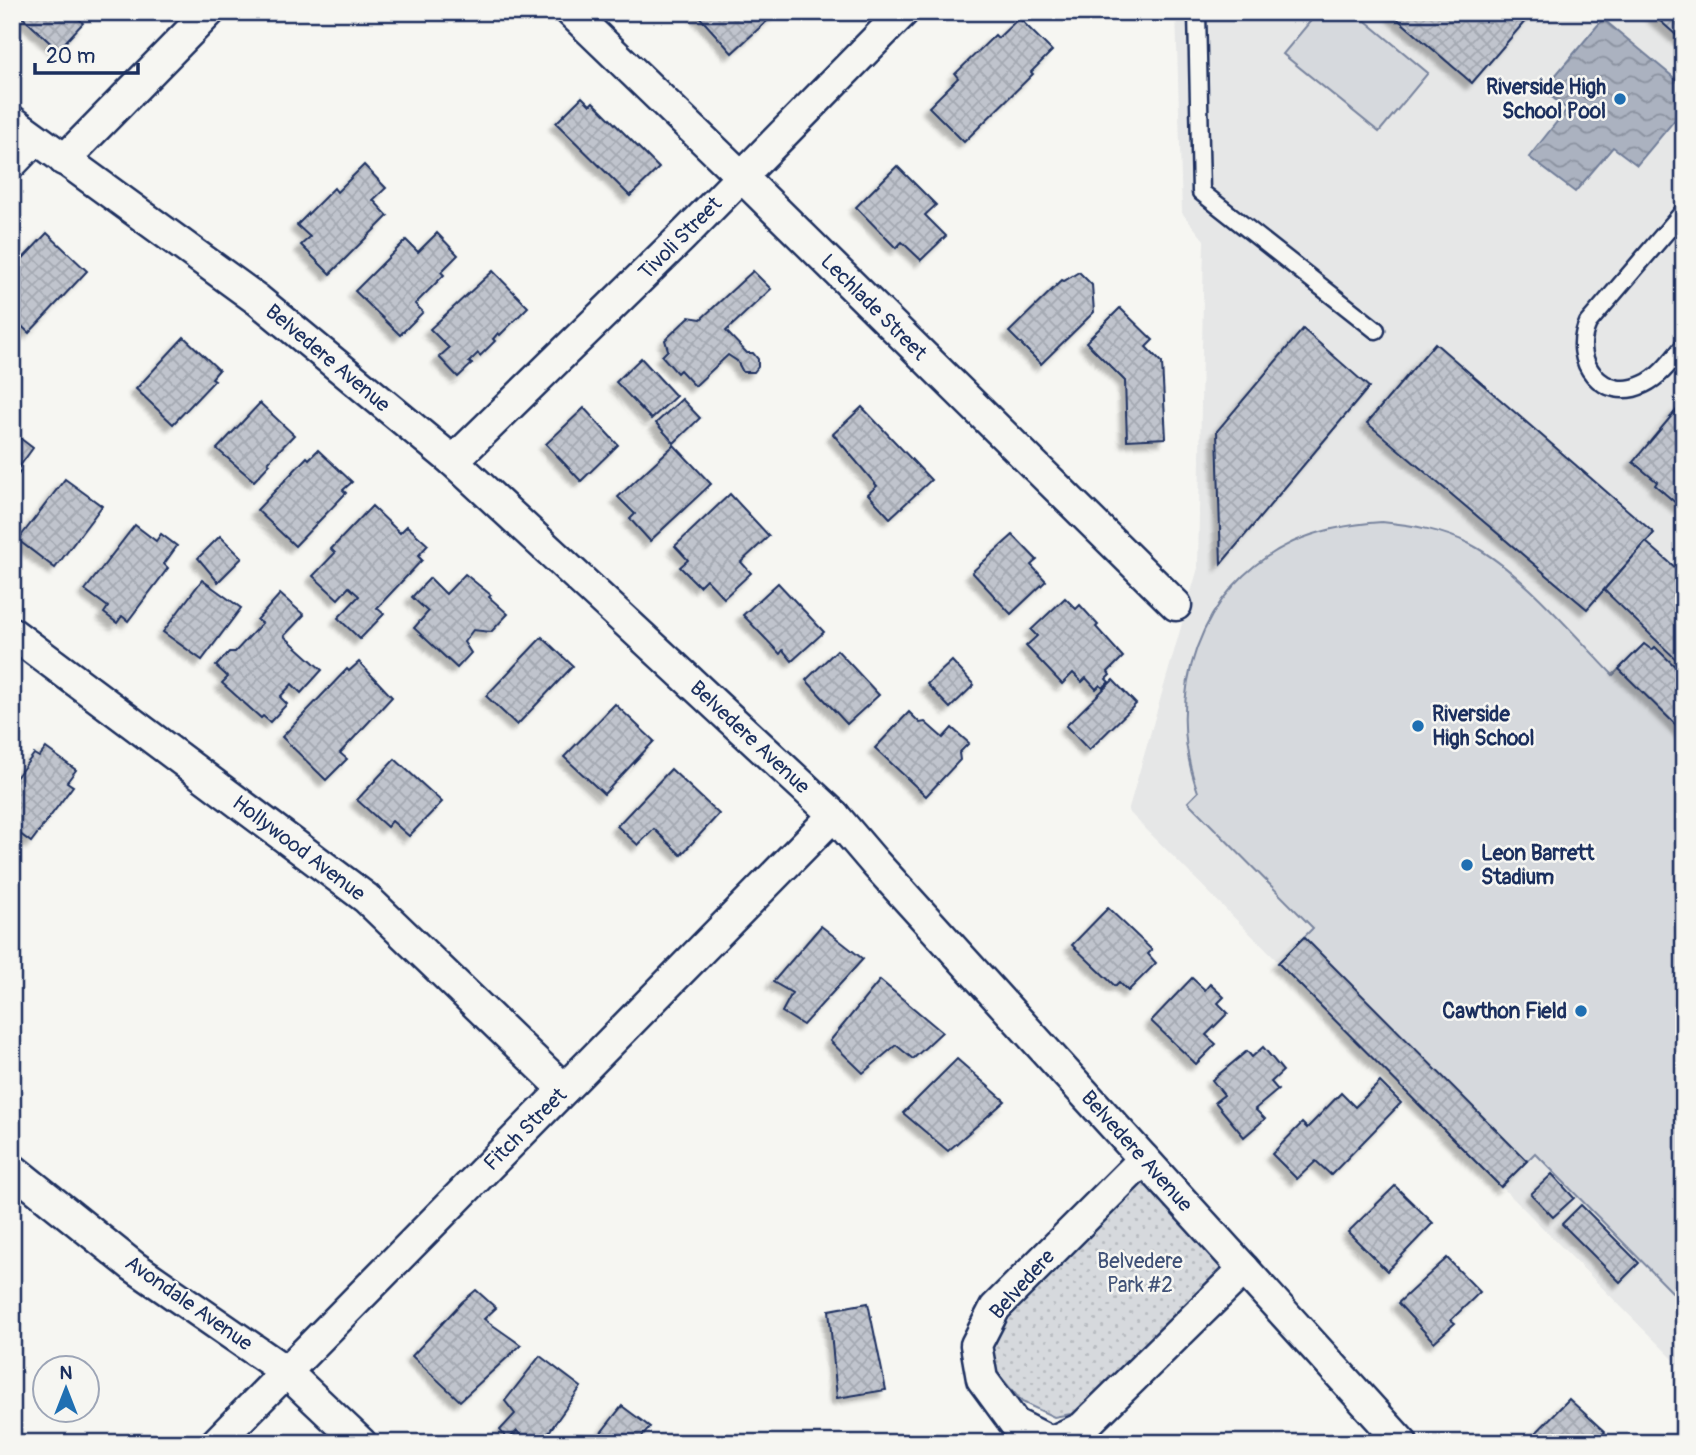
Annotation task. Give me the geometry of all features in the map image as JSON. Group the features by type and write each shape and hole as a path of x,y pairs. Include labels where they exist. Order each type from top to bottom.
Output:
{"street":[{"path":"64,160 209,12"},
{"name":"Lechlade Street","path":"571,12 1175,605"},
{"name":"Tivoli Street","path":"453,461 903,12"},
{"path":"12,163 24,130"},
{"name":"Belvedere Avenue","path":"24,130 258,300 453,461 834,815 1402,1443"},
{"name":"Hollywood Avenue","path":"12,633 366,898 564,1089"},
{"name":"Fitch Street","path":"216,1443 834,815"},
{"name":"Belvedere","path":"1144,1159 995,1308 976,1345 982,1379 1015,1424 1051,1442 1082,1428 1244,1269"},
{"name":"Avondale Avenue","path":"12,1169 133,1266 285,1371 360,1443"}],"lane":[{"path":"1197,12 1201,192 1376,330"},
{"path":"1684,211 1588,323 1582,336 1581,348 1592,374 1601,382 1622,389 1645,384 1661,372 1684,346"}],"shaded area":[{"name":"Riverside High School","path":"1176,12 1684,12 1684,1370 1128,811 1198,568 1204,240 1182,213"}],"green space":[{"path":"1318,12 1355,12 1428,73 1379,132 1283,54"},
{"name":"Leon Barrett Stadium","path":"1382,522 1438,532 1459,539 1489,555 1527,586 1613,675 1644,644 1684,681 1684,1304 1535,1153 1501,1187 1278,963 1313,928 1188,802 1198,792 1188,756 1185,719 1188,683 1197,648 1212,615 1233,586 1260,561 1293,542 1337,528"},
{"name":"Belvedere Park #2","path":"1143,1178 1234,1276 1082,1412 1054,1417 1022,1402 994,1369 989,1340 1017,1298"}],"water":[{"name":"Riverside High School Pool","path":"1603,19 1684,86 1684,109 1637,165 1613,147 1575,192 1529,157 1567,109 1543,90"}],"building":[{"path":"25,12 72,12 83,23 58,50 21,16"},
{"path":"695,12 777,12 732,53"},
{"path":"1395,12 1533,12 1472,83 1393,15"},
{"path":"1650,12 1684,12 1684,42"},
{"path":"1019,18 1052,51 1031,72 1033,74 964,142 929,107 958,78 955,74 995,35 998,38"},
{"path":"582,97 590,105 593,102 659,168 630,196 556,123"},
{"path":"364,165 386,188 373,200 388,216 330,274 301,245 310,237 297,225 334,188 337,192"},
{"path":"897,166 936,205 925,215 946,236 921,260 902,242 896,248 856,207"},
{"path":"47,233 87,271 29,333 12,317 12,270"},
{"path":"437,233 458,255 441,272 444,275 415,304 423,312 400,335 355,291 406,240 418,252"},
{"path":"493,271 528,307 500,335 498,333 493,339 495,341 480,356 478,353 469,362 472,364 458,377 439,357 449,348 430,329"},
{"path":"753,271 771,289 726,331 747,353 753,353 758,359 758,367 754,372 743,372 737,361 728,355 695,386 680,370 677,373 662,356 668,350 665,340 689,317 701,319"},
{"path":"1079,272 1092,285 1094,312 1041,364 1009,332 1062,280"},
{"path":"1120,308 1153,340 1146,347 1162,363 1166,438 1127,440 1125,381 1086,342"},
{"path":"1303,329 1369,387 1221,564 1217,431"},
{"path":"184,337 219,370 212,378 215,380 173,424 136,389"},
{"path":"1435,343 1654,533 1587,609 1367,423"},
{"path":"641,358 676,396 651,419 616,382"},
{"path":"682,399 700,418 674,443 656,423"},
{"path":"260,403 294,435 254,481 217,449"},
{"path":"862,407 931,480 890,518 868,494 877,486 833,434"},
{"path":"1679,407 1684,411 1684,510 1633,462"},
{"path":"584,408 618,445 581,481 546,444"},
{"path":"12,432 33,448 17,470 20,472 12,483"},
{"path":"674,445 711,484 650,541 630,519 635,514 618,497"},
{"path":"318,450 352,482 343,490 346,493 295,546 257,510 307,457 309,459"},
{"path":"65,479 102,506 55,568 18,540"},
{"path":"730,494 769,536 741,562 751,573 724,598 706,579 699,586 680,567 688,560 675,546"},
{"path":"372,506 400,533 407,526 428,545 418,556 422,560 377,608 384,614 360,639 338,618 359,596 349,587 338,599 313,576 335,553 331,549"},
{"path":"135,525 156,541 161,534 177,546 164,564 168,568 128,621 122,616 117,623 104,613 108,607 85,590"},
{"path":"1013,535 1037,560 1031,565 1046,581 1011,614 972,572"},
{"path":"220,536 242,558 218,582 198,558"},
{"path":"1646,542 1684,575 1684,667 1604,590"},
{"path":"465,574 491,595 489,597 508,614 491,632 473,630 464,642 471,653 457,668 414,628 428,612 412,597 430,578 446,594"},
{"path":"202,580 241,608 202,660 163,632"},
{"path":"778,583 824,632 792,661 783,650 780,654 743,615"},
{"path":"280,594 304,615 284,636 322,670 301,693 292,684 280,697 287,704 270,722 263,716 261,718 222,683 228,677 216,666 229,652 235,652 262,623 257,620"},
{"path":"1065,598 1076,609 1080,605 1123,657 1108,672 1110,675 1106,679 1109,682 1103,688 1100,685 1096,689 1086,678 1082,682 1073,673 1062,684 1026,646 1037,636 1031,630"},
{"path":"542,637 573,666 517,725 486,696"},
{"path":"1644,644 1652,650 1655,647 1684,675 1684,733 1619,669"},
{"path":"837,650 879,695 847,724 806,680"},
{"path":"952,661 974,685 950,708 927,684"},
{"path":"359,662 392,697 340,753 347,759 326,780 282,737 347,669 349,671"},
{"path":"1113,680 1136,704 1089,750 1066,726"},
{"path":"615,704 654,741 604,794 564,757"},
{"path":"909,712 943,738 952,728 969,743 959,753 960,760 926,796 875,748"},
{"path":"46,748 76,770 67,782 73,786 31,842 12,828 12,783 34,754 39,757"},
{"path":"395,759 442,802 409,836 392,821 387,827 357,800"},
{"path":"671,769 719,814 681,855 654,829 638,845 617,826"},
{"path":"1108,908 1152,950 1148,954 1156,963 1128,991 1119,982 1115,986 1072,945"},
{"path":"821,926 863,959 803,1025 782,1012 792,993 773,982"},
{"path":"1304,937 1527,1161 1501,1187 1278,963"},
{"path":"1192,978 1205,990 1210,984 1224,997 1218,1003 1228,1013 1206,1035 1216,1044 1196,1064 1151,1021"},
{"path":"880,980 942,1032 913,1059 896,1045 863,1073 830,1041"},
{"path":"1263,1047 1283,1071 1271,1082 1278,1090 1255,1109 1265,1119 1244,1137 1215,1102 1224,1095 1212,1080 1247,1051 1252,1057"},
{"path":"957,1059 1005,1101 948,1151 903,1113"},
{"path":"1380,1082 1401,1103 1331,1175 1316,1161 1297,1179 1272,1154 1302,1123 1307,1128 1341,1093 1355,1107"},
{"path":"1552,1174 1574,1198 1553,1217 1531,1194"},
{"path":"1395,1186 1433,1223 1387,1271 1348,1232"},
{"path":"1581,1205 1639,1263 1620,1282 1562,1224"},
{"path":"1447,1258 1480,1292 1451,1320 1455,1323 1434,1342 1398,1303"},
{"path":"476,1290 496,1308 484,1319 521,1345 460,1401 412,1356"},
{"path":"868,1303 886,1390 837,1398 829,1310"},
{"path":"540,1356 581,1387 541,1443 527,1443 517,1431 508,1440 500,1430 515,1414 505,1401"},
{"path":"1569,1399 1605,1432 1595,1443 1526,1443"},
{"path":"622,1406 650,1427 638,1442 641,1443 593,1443"}],"place":[{"name":"Riverside High School Pool","path":"1620,99"},
{"name":"Riverside High School","path":"1418,726"},
{"name":"Leon Barrett Stadium","path":"1467,865"},
{"name":"Cawthon Field","path":"1581,1011"}]}
